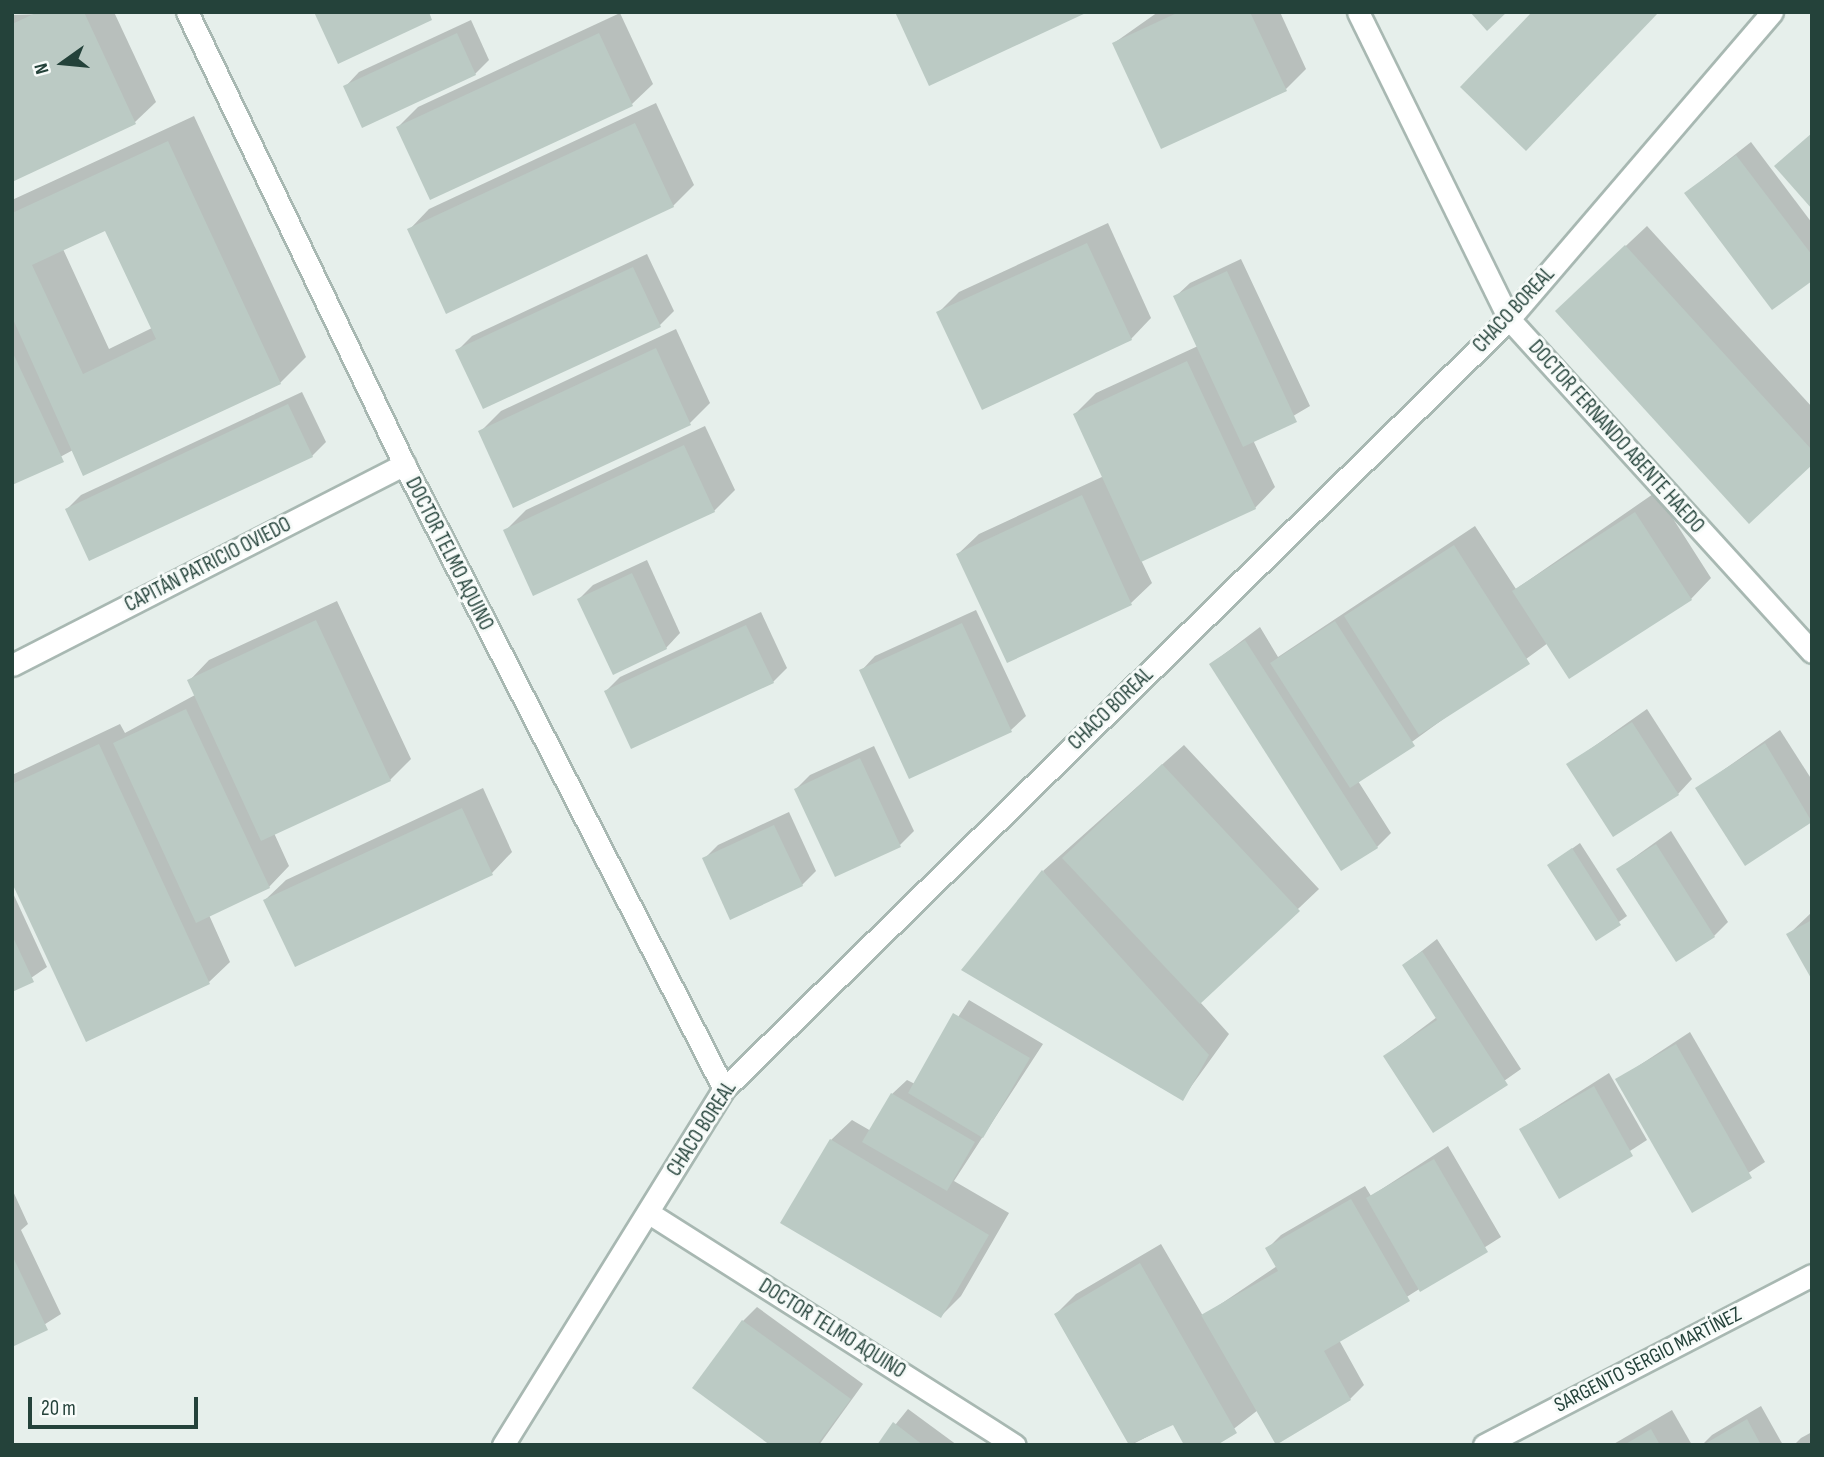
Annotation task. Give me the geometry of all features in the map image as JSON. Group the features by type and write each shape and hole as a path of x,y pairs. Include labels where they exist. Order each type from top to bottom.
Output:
{"street":[{"name":"DOCTOR TELMO AQUINO","path":"187,12 404,464 724,1089"},
{"name":"DOCTOR FERNANDO ABENTE HAEDO","path":"1359,12 1509,319 1812,652"},
{"name":"CHACO BOREAL","path":"503,1445 724,1089 1509,319 1772,12"},
{"name":"CAPITÁN PATRICIO OVIEDO","path":"12,665 404,464"},
{"name":"DOCTOR TELMO AQUINO","path":"649,1213 1015,1445"},
{"name":"SARGENTO SERGIO MARTÍNEZ","path":"1484,1445 1812,1275"}],"building":[{"path":"38,12 84,12 136,124 12,182 12,24"},
{"path":"314,12 429,12 432,20 338,64"},
{"path":"895,12 1088,12 929,86"},
{"path":"1179,12 1250,12 1287,91 1161,149 1112,43"},
{"path":"1470,12 1507,12 1487,31"},
{"path":"1532,12 1659,12 1526,151 1460,87"},
{"path":"457,33 476,75 362,128 343,86"},
{"path":"599,33 633,106 430,200 396,127"},
{"path":"635,123 674,207 446,314 407,229"},
{"path":"1812,133 1812,209 1774,166"},
{"path":"168,141 281,384 83,476 12,317 12,213","holes":["105,231 156,339 83,374 32,265"]},
{"path":"1736,155 1812,255 1812,281 1772,310 1684,193"},
{"path":"1087,243 1132,340 982,410 936,312"},
{"path":"1625,245 1812,450 1812,465 1749,524 1555,311"},
{"path":"633,267 661,327 483,409 455,350"},
{"path":"1227,271 1297,422 1243,447 1173,296"},
{"path":"656,348 691,425 513,508 478,431"},
{"path":"12,351 64,462 12,485"},
{"path":"1187,361 1256,509 1141,562 1073,414"},
{"path":"288,404 313,457 89,561 65,509"},
{"path":"684,445 715,512 533,596 503,530"},
{"path":"1082,495 1132,605 1007,663 956,554"},
{"path":"1635,512 1692,600 1569,679 1512,591"},
{"path":"1454,545 1530,664 1419,735 1344,616"},
{"path":"632,573 667,649 613,675 577,599"},
{"path":"316,620 391,781 261,841 187,680"},
{"path":"1335,621 1415,746 1350,788 1270,663"},
{"path":"962,623 1012,732 909,779 859,670"},
{"path":"746,625 774,683 631,749 604,691"},
{"path":"1245,640 1378,848 1341,871 1209,664"},
{"path":"186,709 270,888 196,923 113,743"},
{"path":"1632,722 1679,795 1613,837 1566,764"},
{"path":"1765,743 1812,822 1745,866 1695,788"},
{"path":"99,744 210,984 86,1042 12,883 12,784"},
{"path":"860,758 901,847 835,877 794,789"},
{"path":"1162,764 1300,911 1200,1004 1062,858"},
{"path":"462,808 493,875 295,967 263,900"},
{"path":"774,825 803,886 730,920 702,858"},
{"path":"1656,844 1715,937 1676,962 1616,869"},
{"path":"1572,848 1621,925 1596,941 1547,865"},
{"path":"1042,870 1209,1055 1183,1101 961,970"},
{"path":"1812,920 1812,980 1786,934"},
{"path":"12,935 34,982 12,992"},
{"path":"1422,951 1508,1085 1433,1133 1383,1056 1437,1020 1402,965"},
{"path":"953,1013 1030,1058 983,1138 908,1093"},
{"path":"1676,1044 1752,1178 1692,1213 1615,1079"},
{"path":"1594,1086 1633,1156 1559,1199 1519,1129"},
{"path":"891,1093 975,1142 947,1191 862,1142"},
{"path":"830,1139 989,1235 941,1318 780,1223"},
{"path":"1434,1159 1488,1252 1420,1292 1366,1198"},
{"path":"1351,1199 1410,1301 1324,1351 1351,1400 1276,1445 1201,1315 1278,1271 1265,1248"},
{"path":"12,1255 48,1330 12,1347"},
{"path":"1140,1263 1237,1433 1217,1445 1184,1445 1173,1425 1129,1445 1054,1314"},
{"path":"742,1320 851,1399 817,1445 770,1445 692,1388"},
{"path":"1747,1419 1761,1445 1703,1445"},
{"path":"893,1422 923,1445 877,1445"},
{"path":"1651,1429 1660,1445 1624,1445"}]}
